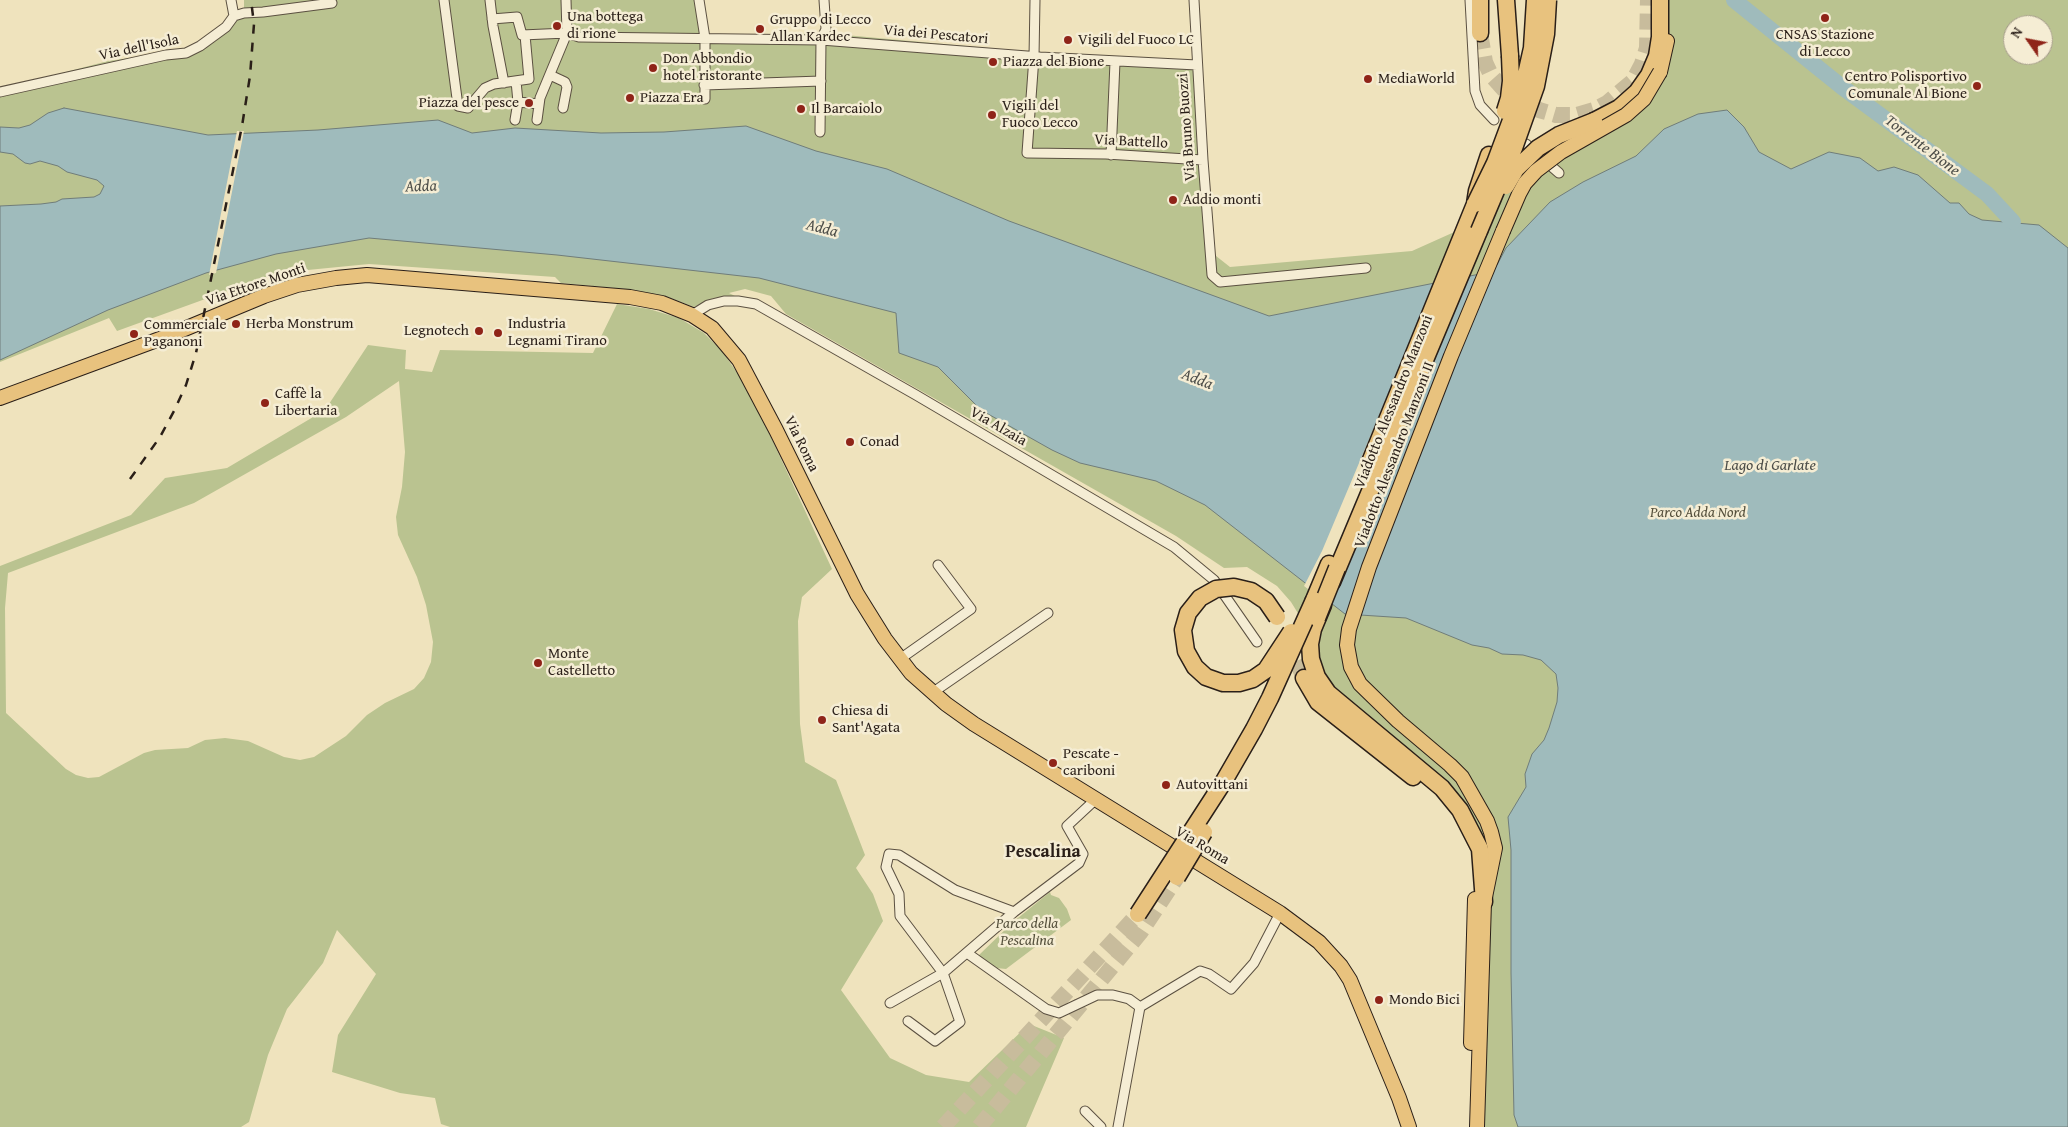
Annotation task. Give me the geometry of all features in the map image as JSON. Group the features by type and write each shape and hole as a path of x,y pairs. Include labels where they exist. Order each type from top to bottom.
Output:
{"highway":[{"path":"1480,0 1480,33"},
{"path":"1475,204 1489,155 1509,98 1511,81 1506,0"},
{"path":"1475,204 1495,164 1523,88 1532,48 1535,0"},
{"path":"1479,231 1514,148 1536,86 1546,34 1548,0"},
{"path":"1479,231 1512,175 1530,155 1549,140 1619,108 1637,92 1657,69 1660,37 1660,0"},
{"name":"Viadotto Alessandro Manzoni","path":"1314,600 1475,204"},
{"name":"Viadotto Alessandro Manzoni","path":"1337,568 1479,231"},
{"path":"1337,568 1313,629 1310,659 1315,674 1323,687 1331,695 1442,788 1460,810 1480,849 1479,900"},
{"path":"1177,877 1273,715 1337,568"},
{"path":"1280,624 1266,601 1251,590 1234,586 1216,589 1200,598 1188,613 1183,633 1186,651 1195,667 1212,680 1230,684 1248,681 1268,668 1314,600"},
{"path":"1138,914 1224,781 1254,729 1314,600"},
{"path":"1304,678 1318,702 1426,787 1450,812 1463,835 1470,856 1479,900"}],"main road":[{"name":"Viadotto Alessandro Manzoni II","path":"1475,1125 1471,1013 1479,900 1495,848 1487,821 1470,788 1450,764 1398,721 1358,681 1350,664 1347,645 1349,629 1369,567 1455,348 1519,194 1525,183 1536,171 1571,145 1619,121 1644,99 1656,82 1657,69 1667,44 1667,0"},
{"name":"Via Ettore Monti","path":"0,398 165,337 264,296 297,285 336,278 367,276 626,297"},
{"name":"Via Roma","path":"626,297 656,302 692,315 717,332 729,345 742,365 776,430 857,594 876,626 911,673 978,728 1280,913 1319,942 1346,973 1357,995 1409,1127"}],"street":[{"path":"231,0 234,16 244,13 332,3"},
{"path":"444,0 458,106 468,108 485,88 494,84 529,80 525,35 522,35 517,17 492,19"},
{"path":"490,0 504,83"},
{"path":"537,120 539,104 566,33 566,0"},
{"path":"699,0 705,38 705,100"},
{"path":"820,132 821,40 826,29 824,0"},
{"path":"1034,57 1035,0"},
{"name":"Via Bruno Buozzi","path":"1194,0 1212,275 1220,282 1366,268"},
{"path":"1470,0 1475,91 1480,105 1494,120"},
{"name":"Via dell'Isola","path":"0,92 186,52 200,46 226,27 234,16"},
{"name":"Via dei Pescatori","path":"525,35 566,33 579,36 821,40 1034,57 1197,65"},
{"name":"Via Battello","path":"1034,57 1027,153 1111,154 1203,160"},
{"path":"1111,154 1115,62"},
{"path":"550,75 565,82 567,88 563,108"},
{"path":"515,120 518,102 516,81"},
{"path":"704,85 821,81"},
{"path":"518,102 539,104"},
{"path":"1526,144 1559,173"},
{"name":"Via Alzaia","path":"692,315 708,305 719,302 738,301 756,304 916,395 1174,547 1214,580 1257,642"},
{"path":"900,660 971,609 938,565"},
{"path":"932,692 1048,613"},
{"path":"890,1003 943,973 1014,912 1080,863 1083,854 1067,826 1096,800"},
{"path":"908,1021 935,1041 960,1022 943,973 900,916 899,894 886,867 889,854 899,855 955,890 1014,912"},
{"path":"1118,1127 1140,1007 1200,971 1231,988 1254,963 1280,913"},
{"path":"967,953 1046,1009 1059,1013 1097,995 1113,995 1129,999 1140,1007"},
{"path":"1085,1111 1100,1127"}],"green space":[{"name":"Parco Adda Nord","path":"244,0 700,0 706,36 823,33 1196,67 1211,252 1230,267 1412,251 1461,229 1514,164 1621,103 1650,70 1667,0 2068,0 2068,1127 1480,1127 1479,861 1450,788 1418,756 1360,713 1329,684 1317,666 1312,636 1291,602 1277,586 1247,567 1224,568 1176,536 786,314 771,296 745,289 729,293 737,297 714,298 694,307 668,297 625,289 561,283 555,277 369,264 277,273 117,331 109,318 0,362 0,88 108,61 207,47 244,8"},
{"path":"617,304 649,309 679,318 704,333 722,351 738,374 769,433 832,569 802,597 798,621 800,724 805,762 836,780 865,855 856,868 873,894 883,921 841,990 890,1058 926,1075 969,1082 1029,1024 1064,1038 1026,1127 450,1127 441,1124 435,1098 400,1093 332,1072 338,1035 376,974 337,930 323,963 287,1009 268,1055 249,1122 241,1127 0,1127 0,566 131,515 165,478 227,468 325,410 368,345 406,350 405,369 432,372 440,350 593,353","holes":["399,381 405,452 402,487 396,517 398,535 417,577 426,605 433,642 431,662 424,678 414,689 385,703 367,715 346,736 314,757 300,760 284,757 248,741 225,738 205,740 188,748 155,750 144,753 99,777 88,778 76,775 66,769 6,713 5,608 8,573 194,503 346,417"]},
{"name":"Parco della Pescalina","path":"1050,892 1051,895 1059,898 1067,909 1071,920 1006,969 996,968 978,956 1013,922"}],"water":[{"name":"Lago di Garlate","path":"64,108 208,135 318,130 438,120 472,133 515,128 601,133 664,132 746,126 816,151 887,169 1009,221 1269,316 1485,273 1497,265 1506,248 1550,202 1583,182 1636,156 1664,129 1698,114 1727,110 1744,127 1759,152 1791,169 1829,152 1860,158 1878,171 1894,167 1918,175 1950,203 1959,203 1969,214 1982,220 2039,225 2068,248 2068,1127 1518,1127 1514,1115 1511,850 1508,817 1526,787 1525,774 1532,754 1544,740 1549,728 1557,702 1556,674 1541,660 1523,655 1502,654 1489,648 1472,645 1406,618 1345,614 1205,505 1156,481 1080,463 1052,450 981,410 938,367 899,353 896,313 759,278 557,255 369,238 276,254 206,273 108,310 0,360 0,206 41,204 56,202 62,199 94,197 100,194 104,186 97,180 67,172 58,166 40,161 30,164 25,163 13,154 0,152 0,127 19,128 30,125 48,113"}],"pier":[{"path":"237,131 244,131 216,273 209,275"},
{"path":"1436,280 1330,606 1304,586 1322,551"}],"waterway":[{"name":"Torrente Bione","path":"1734,0 1842,87 1987,194 2013,222"}],"tunnel":[{"path":"1480,33 1485,62 1491,75 1508,94 1521,103 1539,110 1556,115 1577,115 1594,110 1607,103 1633,81 1642,64 1647,48 1648,0"},
{"path":"1287,639 1304,678"},
{"path":"979,1127 1140,933 1177,877"},
{"path":"943,1127 1138,914"}],"railway":[{"path":"130,479 160,437 174,411 186,385 196,353 242,126 250,76 254,24 251,0"}],"place":[{"name":"CNSAS Stazione di Lecco","path":"1825,18"},
{"name":"Una bottega di rione","path":"557,26"},
{"name":"Gruppo di Lecco Allan Kardec","path":"760,29"},
{"name":"Vigili del Fuoco LC","path":"1068,40"},
{"name":"Piazza del Bione","path":"993,62"},
{"name":"Don Abbondio hotel ristorante","path":"653,68"},
{"name":"MediaWorld","path":"1368,79"},
{"name":"Centro Polisportivo Comunale Al Bione","path":"1977,86"},
{"name":"Piazza Era","path":"630,98"},
{"name":"Piazza del pesce","path":"529,103"},
{"name":"Il Barcaiolo","path":"801,109"},
{"name":"Vigili del Fuoco Lecco","path":"992,115"},
{"name":"Addio monti","path":"1173,200"},
{"name":"Herba Monstrum","path":"236,324"},
{"name":"Legnotech","path":"479,331"},
{"name":"Industria Legnami Tirano","path":"498,333"},
{"name":"Commerciale Paganoni","path":"134,334"},
{"name":"Caffè la Libertaria","path":"265,403"},
{"name":"Conad","path":"850,442"},
{"name":"Monte Castelletto","path":"538,663"},
{"name":"Chiesa di Sant'Agata","path":"822,720"},
{"name":"Pescate - cariboni","path":"1053,763"},
{"name":"Autovittani","path":"1166,785"},
{"name":"Mondo Bici","path":"1379,1000"}],"district":[{"name":"Pescalina","path":"1043,852"}],"water label":[{"name":"Adda","path":"421,187"},
{"name":"Adda","path":"822,229"},
{"name":"Adda","path":"1197,380"}]}
